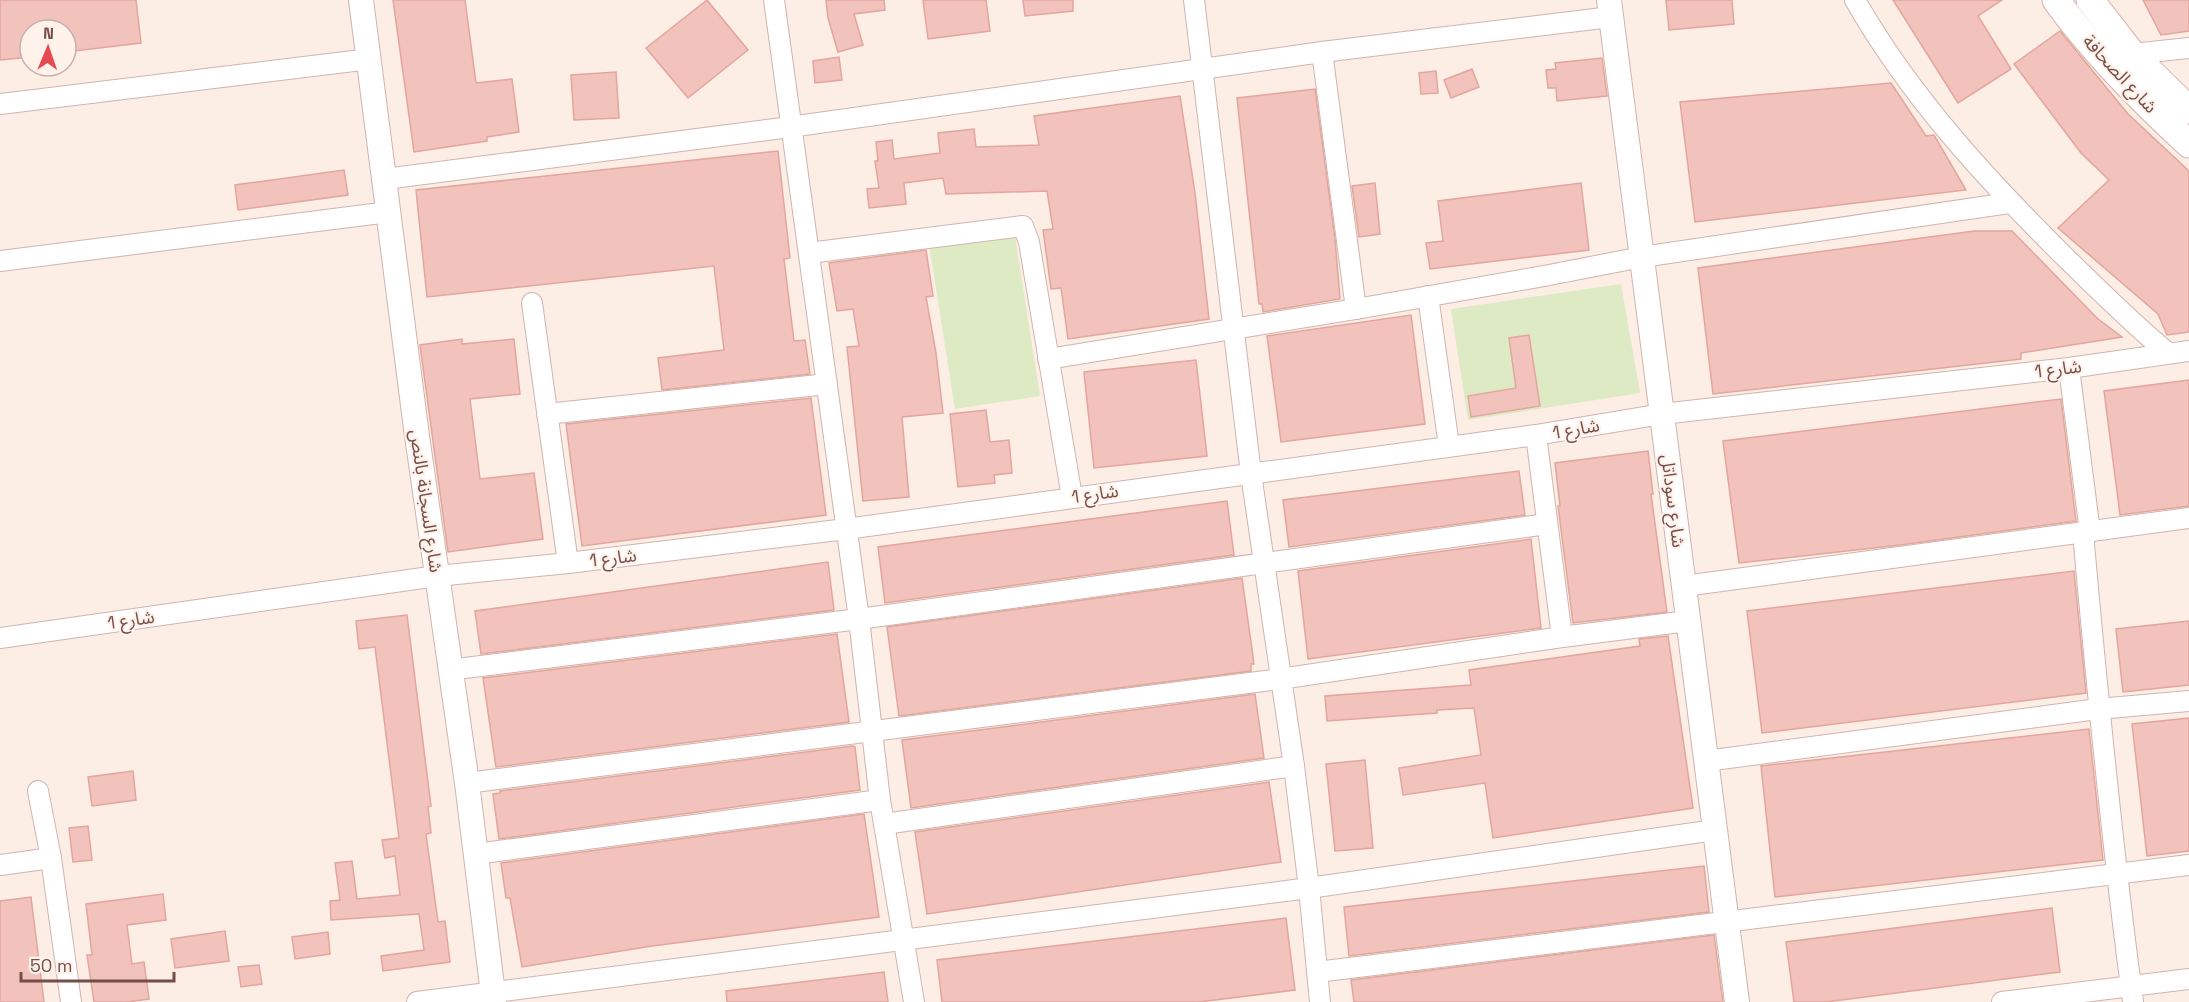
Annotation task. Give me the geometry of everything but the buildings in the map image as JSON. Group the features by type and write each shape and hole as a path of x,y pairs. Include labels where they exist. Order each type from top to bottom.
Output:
{"main road":[{"name":"شارع الصحافة","path":"2056,0 2069,19 2145,104 2189,144"},
{"name":"شارع الصحافة","path":"2090,0 2132,54 2189,110"}],"street":[{"name":"شارع السجانة بالنص","path":"362,0 417,436 467,783 493,997"},
{"path":"774,0 859,619 880,800 914,1002"},
{"path":"1194,0 1251,474 1294,766 1309,888 1317,972 1313,1001"},
{"path":"1855,0 1878,40 1910,86 2009,203 2128,320 2168,353"},
{"path":"385,179 790,127 1322,52 1610,8"},
{"name":"شارع سوداتل","path":"1610,8 1737,1002"},
{"path":"2132,54 2189,48"},
{"path":"1322,52 1356,309"},
{"path":"0,104 370,59"},
{"path":"1048,359 1235,330 1642,257 2009,203"},
{"path":"0,261 389,212"},
{"path":"809,253 1023,226 1029,242 1072,497"},
{"path":"1428,296 1449,446"},
{"path":"532,303 568,563"},
{"name":"شارع 1","path":"0,638 437,576 568,563 846,529 1536,435 1662,414 2069,368 2189,351"},
{"path":"2069,368 2087,532 2098,709 2132,994"},
{"path":"547,414 827,384"},
{"path":"1536,435 1562,637"},
{"path":"1684,586 2189,518"},
{"path":"449,670 859,619 1547,524"},
{"path":"467,783 1280,679 1562,637 1688,621"},
{"path":"1706,761 2098,709 2189,701"},
{"path":"884,824 1294,766"},
{"path":"38,791 51,858 71,1002"},
{"path":"476,854 880,800"},
{"path":"417,1002 493,997 903,940 1309,888 1715,830"},
{"path":"0,866 51,858"},
{"path":"1317,972 2189,865"},
{"path":"2002,1002 2132,994 2189,979"}],"green space":[{"path":"1014,230 1040,396 955,409 929,244"},
{"path":"1621,284 1640,393 1468,420 1451,309"}]}
